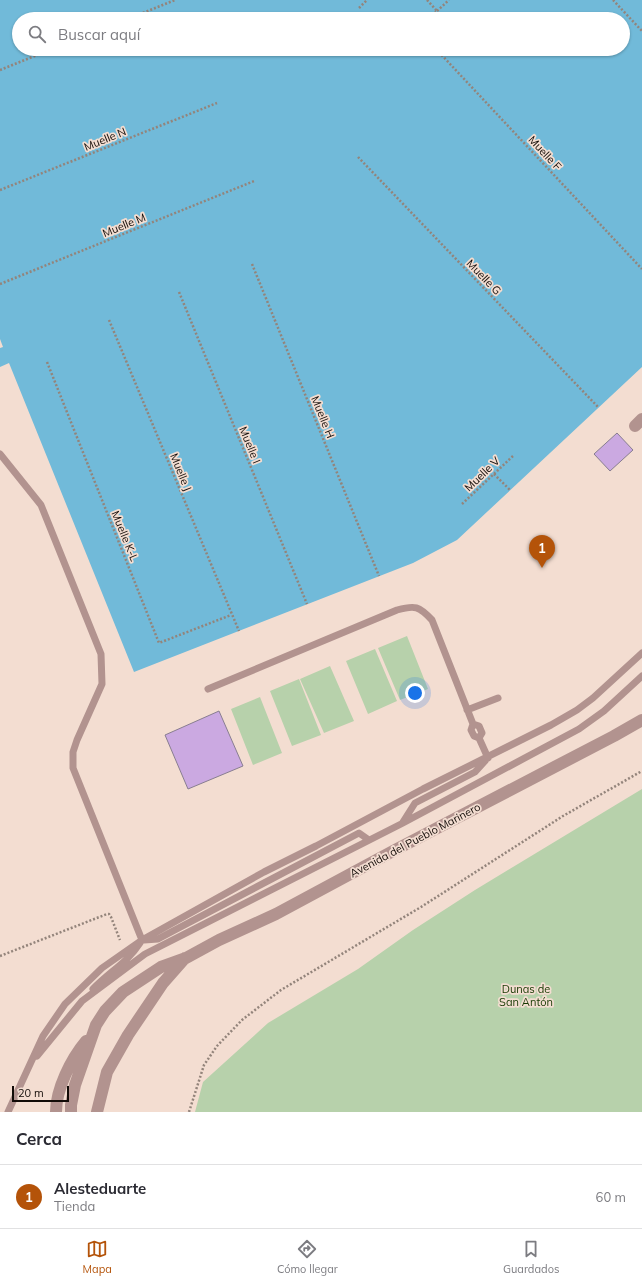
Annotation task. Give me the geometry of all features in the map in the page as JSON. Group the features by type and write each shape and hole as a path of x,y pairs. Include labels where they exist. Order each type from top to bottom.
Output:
{"street":[{"name":"Avenida del Pueblo Marinero","path":"71,1112 75,1085 92,1034 105,1011 123,992 161,966 186,958 219,940 276,914 642,720"},
{"name":"Avenida del Pueblo Marinero","path":"97,1112 107,1072 128,1035 163,983 186,958"},
{"name":"Avenida del Pueblo Marinero","path":"56,1112 56,1105 67,1071 75,1054 92,1034"}],"lane":[{"path":"0,454 41,505 101,654 102,684 77,740 73,752 73,768 142,940"},
{"path":"208,689 397,610 415,606 422,610 432,620 473,724 471,730 474,736 479,738 488,758"},
{"path":"8,1112 43,1036 65,1004 102,968 142,940 264,872 423,789 488,758 577,710 593,698 642,653"},
{"path":"82,1001 145,954 403,823 579,729 604,711 642,676"},
{"path":"467,710 498,698"},
{"path":"403,823 415,803 474,772 488,758"},
{"path":"29,1065 82,1001 103,978 134,952 142,940 158,938 173,931 359,833 369,840"},
{"path":"173,931 186,932"}],"path":[{"path":"145,12 175,0"},
{"path":"359,8 367,0"},
{"path":"427,0 437,11 449,0"},
{"path":"613,0 624,12"},
{"path":"630,18 642,31"},
{"path":"0,70 35,56"},
{"name":"Muelle F","path":"443,56 642,269"},
{"name":"Muelle N","path":"0,190 217,103"},
{"name":"Muelle G","path":"358,157 598,408"},
{"name":"Muelle M","path":"0,284 254,181"},
{"name":"Muelle H","path":"252,264 379,576"},
{"name":"Muelle I","path":"179,292 307,604"},
{"name":"Muelle J","path":"109,320 231,615 239,631"},
{"name":"Muelle K-L","path":"48,362 159,643 231,615"},
{"name":"Muelle V","path":"462,504 512,456"},
{"path":"494,474 510,490"},
{"path":"189,1112 204,1065 217,1046 242,1020 281,990 421,907 563,816 642,771"},
{"path":"0,956 101,916"}],"green space":[{"path":"407,636 428,689 400,700 378,648"},
{"path":"375,649 397,701 368,714 346,661"},
{"path":"330,666 354,721 324,733 300,679"},
{"path":"299,679 321,735 292,746 270,691"},
{"path":"260,697 282,753 253,765 231,709"},
{"name":"Dunas de San Antón","path":"642,789 642,1112 195,1112 203,1082 268,1023 358,969 413,930 475,890"}],"water":[{"path":"0,0 642,0 642,367 457,540 413,563 134,672 9,363 0,367 0,348 3,347 0,339"}],"building":[{"path":"617,433 633,450 610,471 594,454"},
{"path":"219,711 243,766 188,789 165,735"}],"place":[{"name":"Alesteduarte","path":"542,568"}]}
